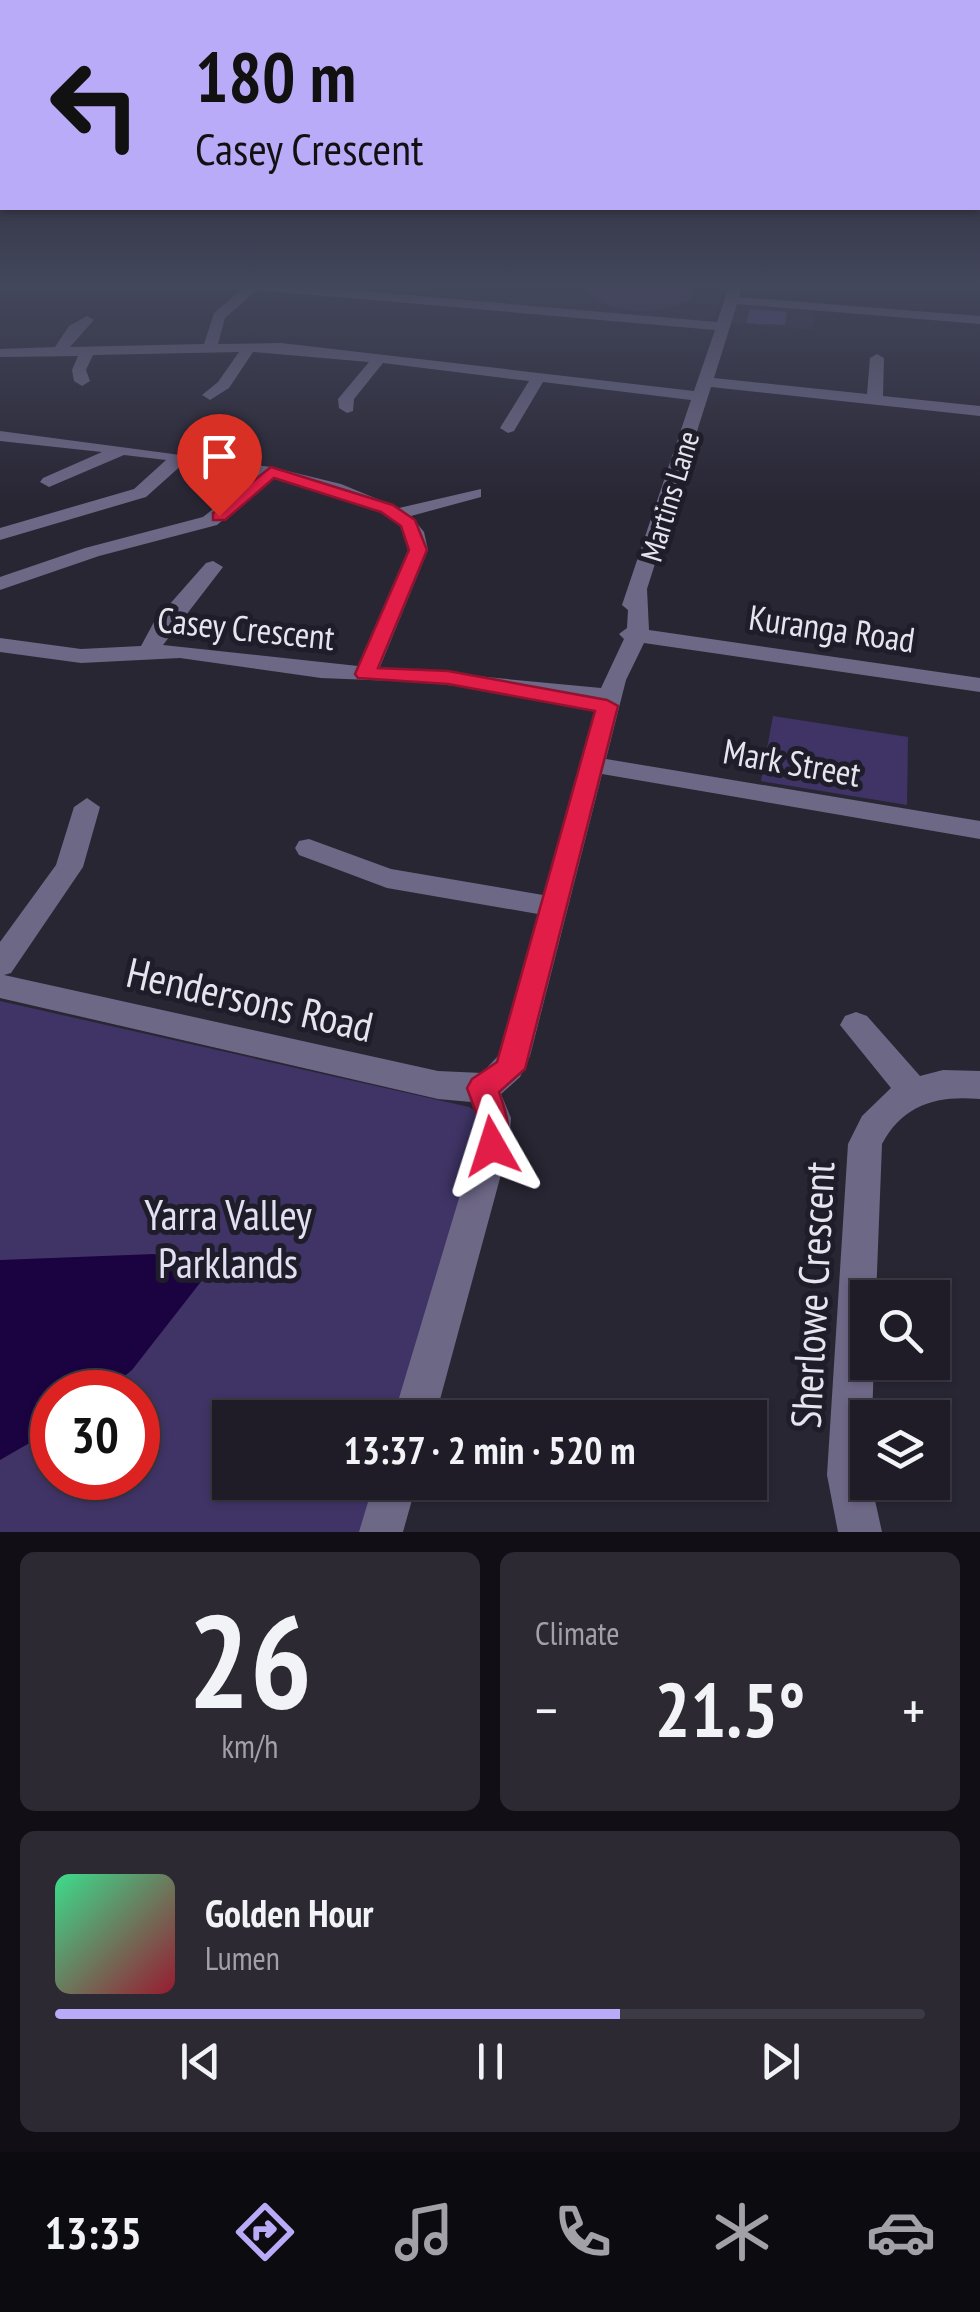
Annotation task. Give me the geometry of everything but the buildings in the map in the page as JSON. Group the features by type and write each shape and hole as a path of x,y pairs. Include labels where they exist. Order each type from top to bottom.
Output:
{"street":[{"path":"82,381 79,370 85,357"},
{"path":"210,394 224,385 242,357"},
{"path":"376,357 538,378 980,410"},
{"name":"Martins Lane","path":"482,1088 510,1069 611,694 635,635 639,592 713,357"},
{"path":"347,408 346,399 380,358"},
{"path":"875,400 877,358"},
{"path":"508,428 538,378"},
{"path":"0,436 271,472 397,514 475,493"},
{"path":"49,482 118,451"},
{"path":"0,534 140,493 179,458"},
{"path":"0,584 92,552 210,520 271,472"},
{"name":"Casey Crescent","path":"372,674 418,550 415,532 397,514"},
{"path":"149,650 162,627 218,567"},
{"name":"Kuranga Road","path":"635,635 980,685"},
{"name":"Casey Crescent","path":"0,645 81,656 149,650 611,694"},
{"name":"Mark Street","path":"592,764 980,830"},
{"path":"0,965 69,867 87,808"},
{"path":"309,848 387,878 554,908"},
{"name":"Hendersons Road","path":"0,986 438,1085 482,1088"},
{"path":"856,1024 912,1090 936,1083 980,1085"},
{"path":"419,1400 492,1146 494,1118 482,1088"},
{"name":"Sherlowe Crescent","path":"860,1532 848,1476 865,1144 885,1110 912,1090"},
{"path":"382,1532 391,1500"}],"green space":[{"path":"773,716 908,737 907,805 761,781"},
{"name":"Yarra Valley Parklands","path":"0,1001 469,1107 478,1113 482,1124 401,1400 212,1400 212,1500 371,1500 361,1532 0,1532"}],"shaded area":[{"path":"188,1251 209,1255 200,1283 132,1370 30,1370 30,1443 0,1460 0,1260 154,1254 170,1261"}],"route":[{"path":"219,516 271,472 387,508 409,523 418,540 418,550 385,637 366,674 420,675 525,688 607,706 510,1069 503,1078 482,1088 494,1118 492,1146"}]}
